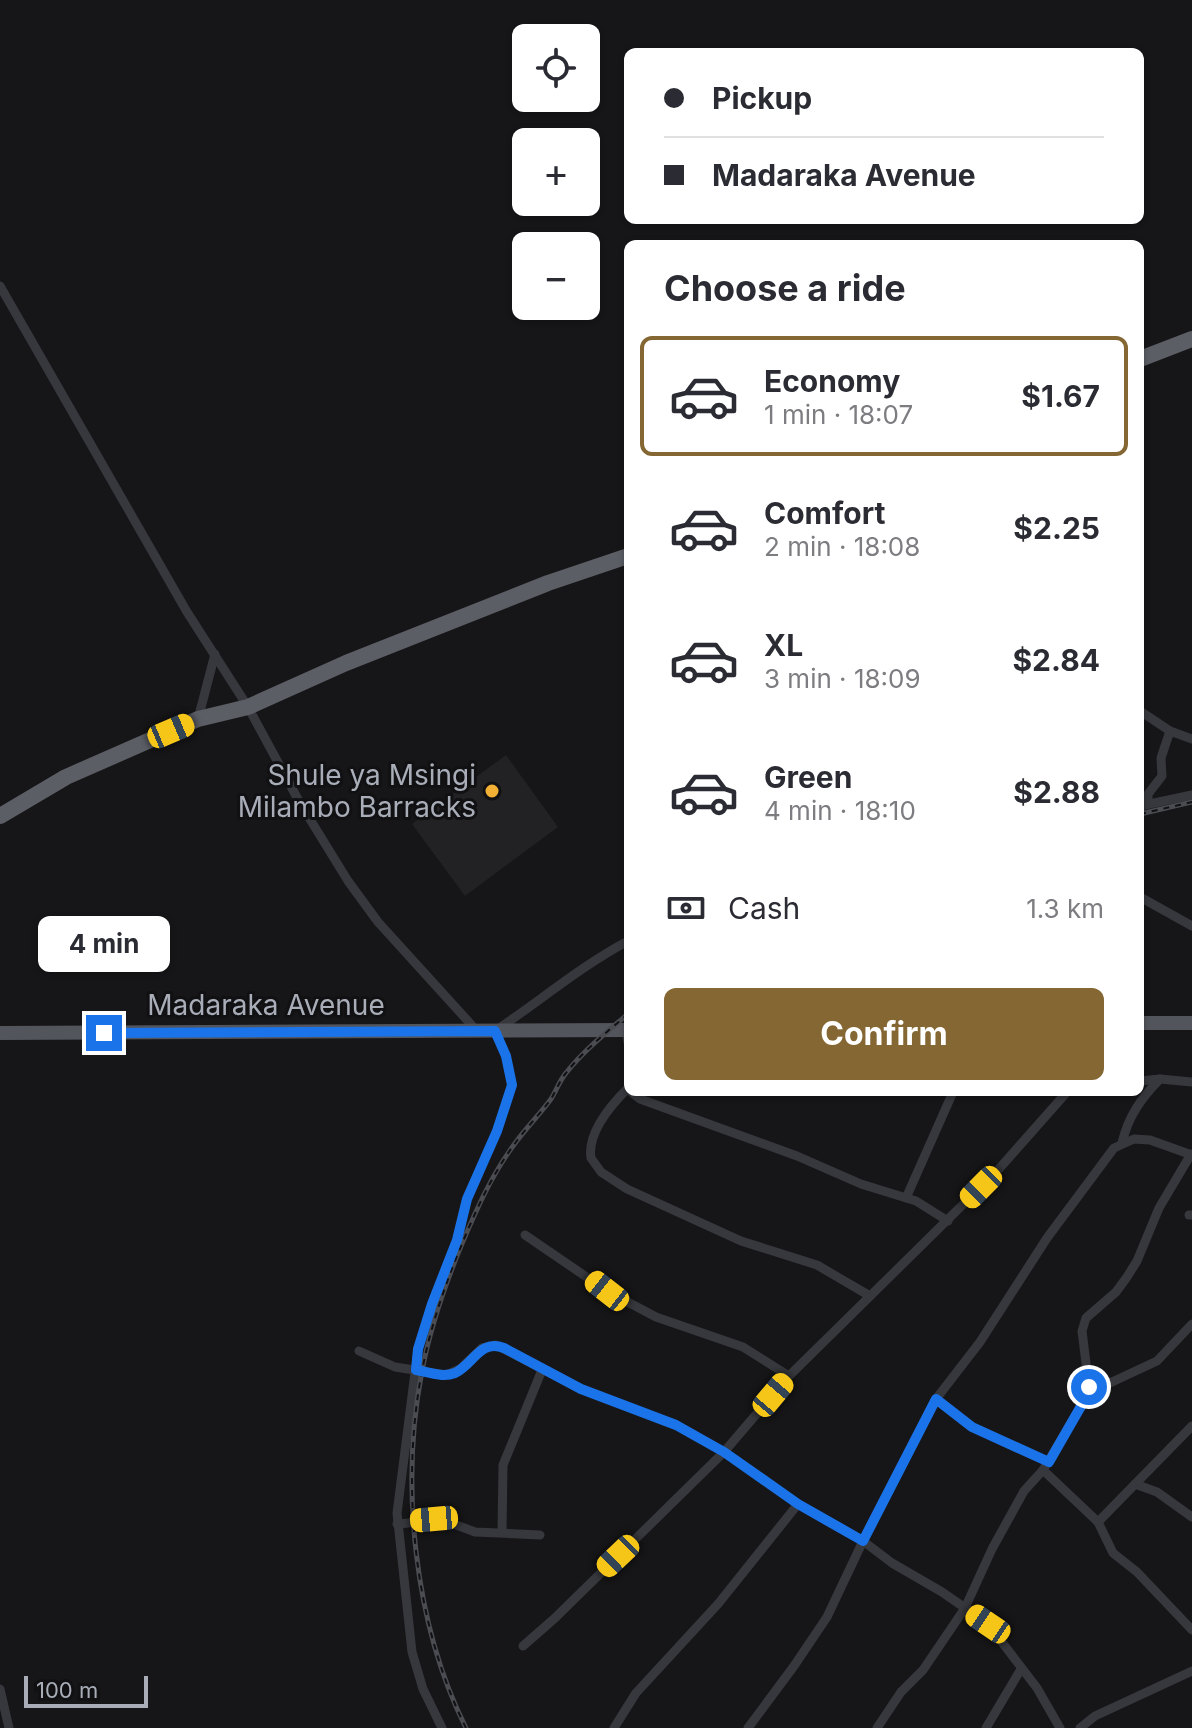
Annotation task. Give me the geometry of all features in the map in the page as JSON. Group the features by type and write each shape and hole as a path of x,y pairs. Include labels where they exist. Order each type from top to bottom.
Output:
{"highway":[{"path":"1144,357 1192,339"},
{"path":"0,816 66,777 198,719 248,707 346,663 548,583 624,557"}],"main road":[{"path":"1144,1023 1192,1023"},
{"name":"Madaraka Avenue","path":"0,1033 495,1031 624,1035"}],"street":[{"path":"0,286 187,612 248,707 300,803 348,881 378,922 477,1031"},
{"path":"198,719 215,654"},
{"path":"1144,714 1170,731 1192,739"},
{"path":"1144,805 1148,794 1162,776 1161,758 1170,731"},
{"path":"1144,805 1192,795"},
{"path":"1144,899 1192,926"},
{"path":"442,1728 416,1670 397,1524 418,1349 457,1240 467,1199 497,1131 512,1085 506,1056 495,1031 588,963 624,943"},
{"path":"1122,1143 1136,1107 1160,1079"},
{"path":"1144,1081 1192,1082"},
{"path":"624,1096 608,1112 592,1139 591,1158 601,1172 627,1189 729,1236 817,1265 870,1296"},
{"path":"637,1096 785,1151 861,1184 906,1198 948,1221"},
{"path":"906,1198 951,1096"},
{"path":"523,1646 724,1452 789,1376 948,1221 1034,1132 1064,1096"},
{"path":"748,1728 827,1617 936,1399 980,1342 1047,1238 1114,1148 1134,1139 1150,1140 1191,1154 1159,1208 1127,1277 1116,1292 1086,1318 1082,1331 1089,1387 1084,1401 1046,1466 1024,1491 992,1549 965,1608 923,1670 901,1692 877,1728"},
{"path":"525,1235 607,1291 656,1317 743,1347 789,1376"},
{"path":"1089,1387 1112,1382 1157,1361 1192,1324"},
{"path":"359,1351 387,1365 433,1374 454,1373 482,1348 492,1345 504,1348 581,1389 676,1425 724,1452 798,1504 863,1541 988,1624 1037,1688 1060,1728"},
{"path":"502,1532 503,1465 542,1370"},
{"path":"936,1399 972,1427 1046,1466 1098,1522 1113,1553 1137,1572 1192,1630"},
{"path":"1098,1522 1192,1426"},
{"path":"1135,1484 1157,1492 1192,1517"},
{"path":"614,1728 636,1693 718,1604 798,1504"},
{"path":"397,1524 434,1519 475,1532 540,1535"},
{"path":"986,1728 1021,1669"},
{"path":"1080,1728 1095,1716 1192,1671"},
{"path":"0,1689 9,1728"}],"shaded area":[{"path":"506,755 558,827 465,896 412,824"}],"railway":[{"path":"1144,813 1192,802"},
{"path":"466,1728 434,1644 416,1553 412,1460 415,1415 426,1351 458,1253 499,1168 573,1065 624,1018"}],"place":[{"name":"Shule ya Msingi Milambo Barracks","path":"492,791"}],"route":[{"path":"104,1033 495,1031 506,1056 512,1085 497,1131 467,1199 457,1240 418,1349 416,1370 433,1374 454,1373 482,1348 496,1345 504,1348 581,1389 676,1425 724,1452 798,1504 863,1541 936,1399 966,1424 1049,1462 1089,1387"}]}
